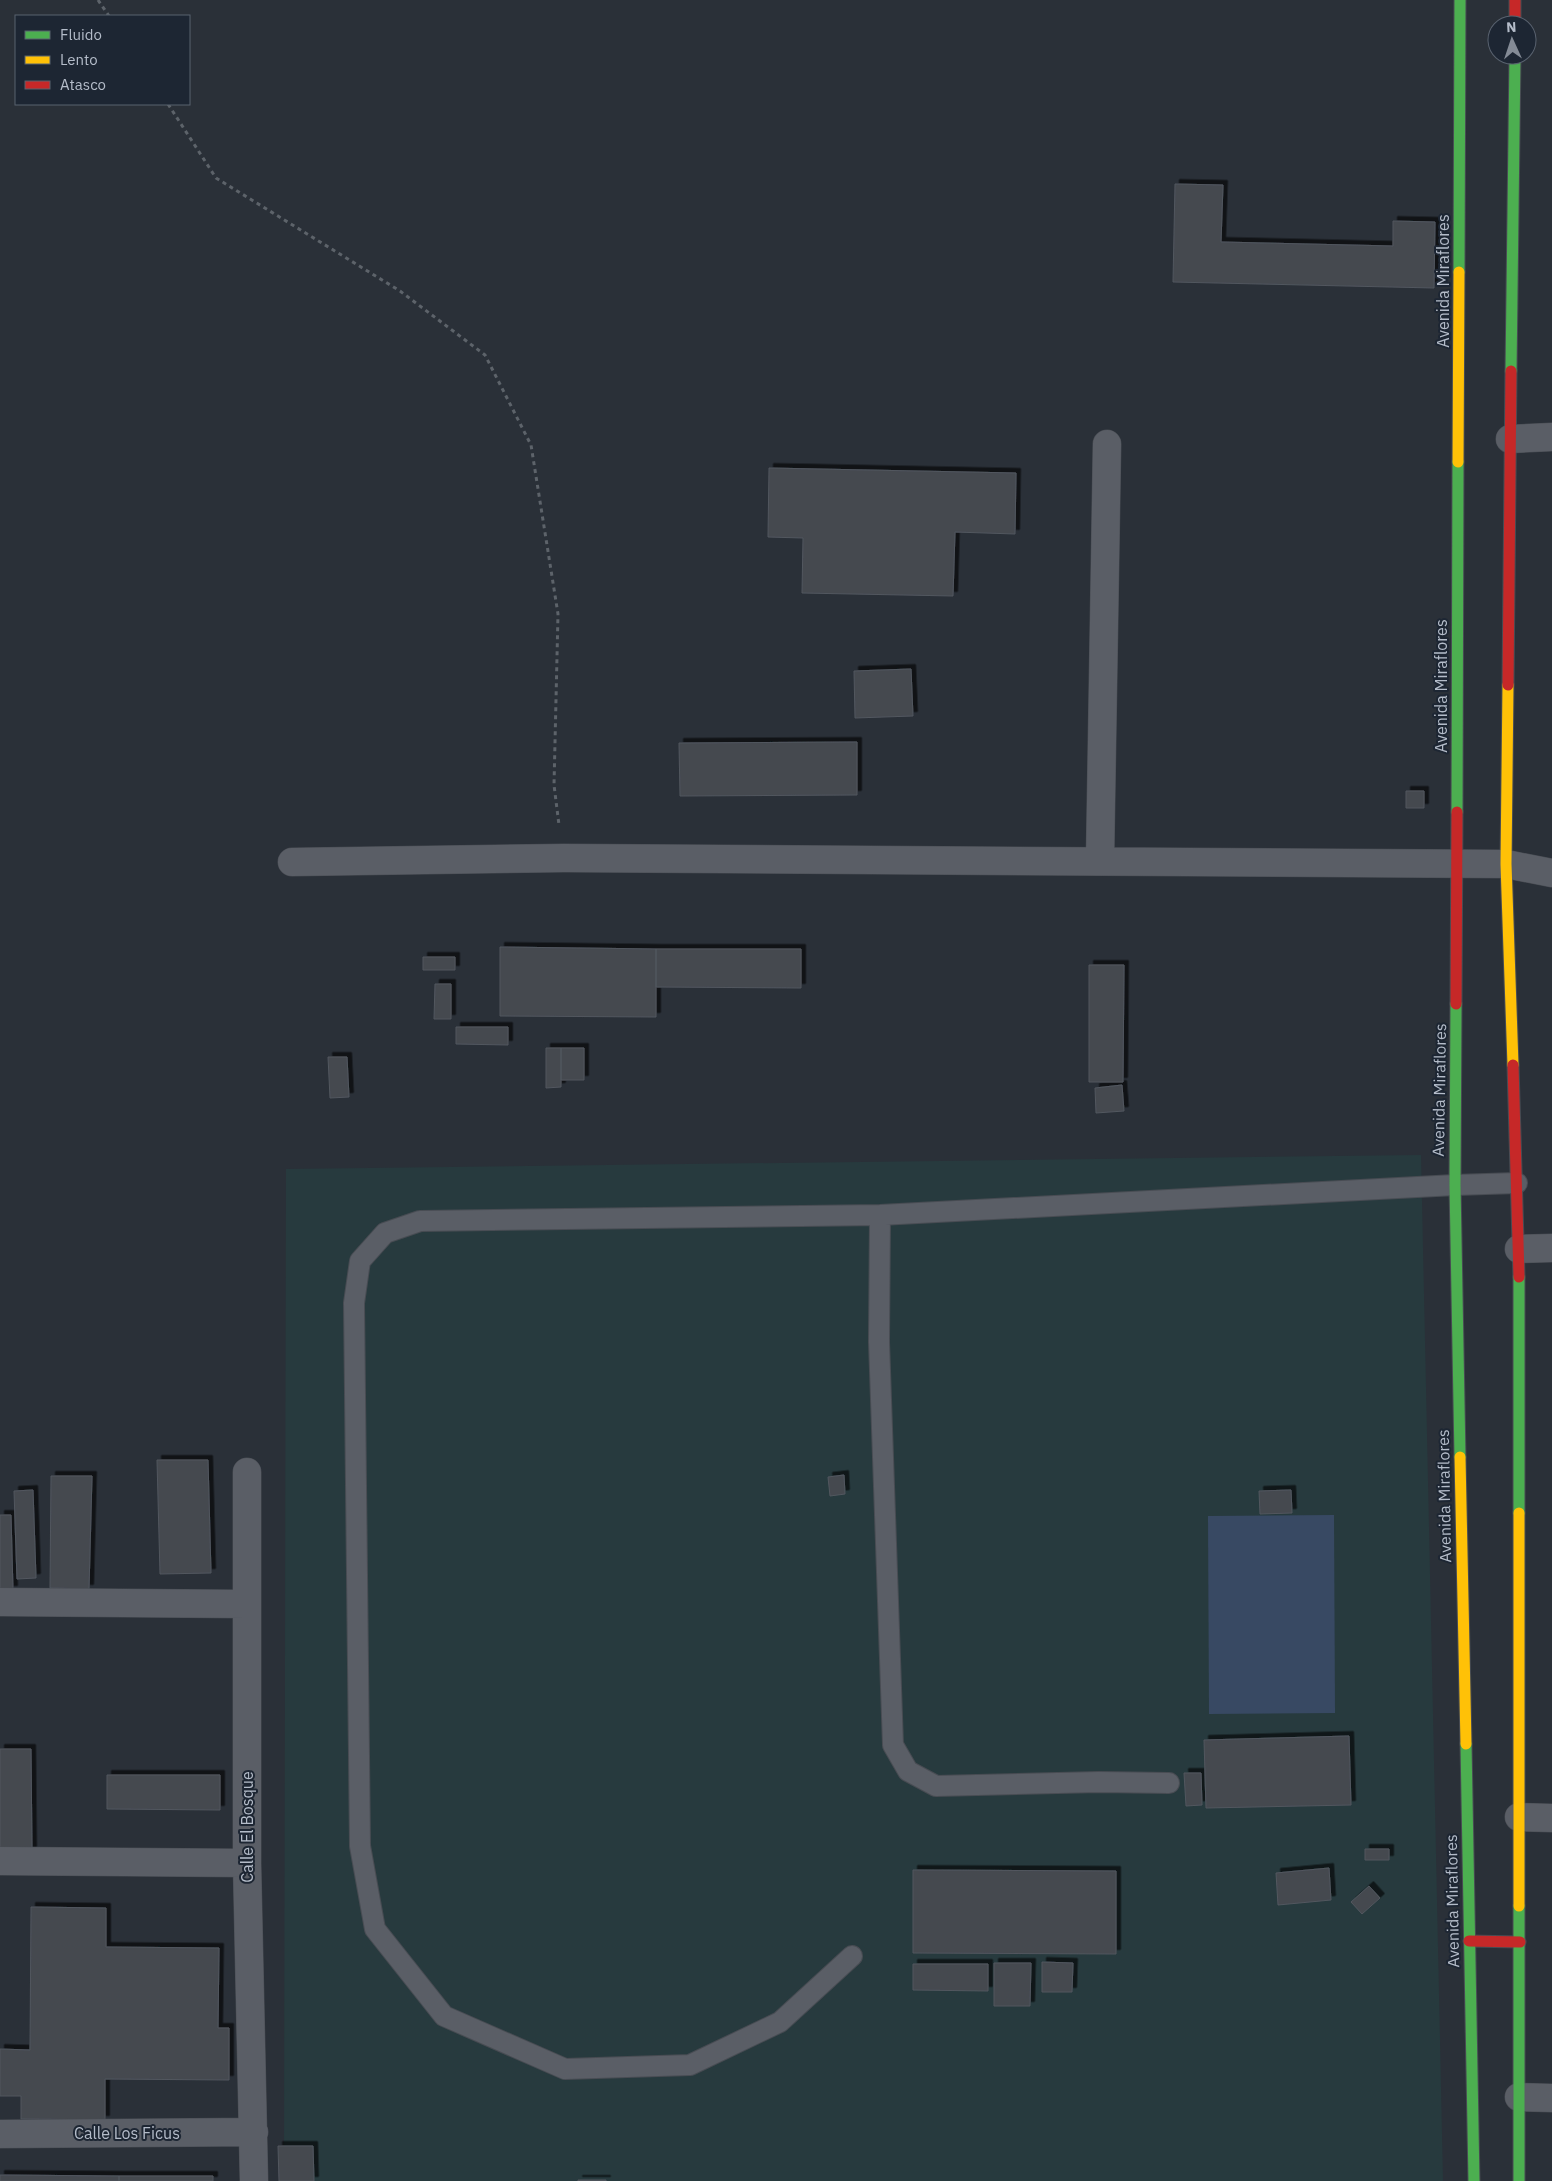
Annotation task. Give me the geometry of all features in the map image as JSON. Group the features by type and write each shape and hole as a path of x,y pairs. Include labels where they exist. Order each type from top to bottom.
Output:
{"street":[{"name":"Avenida Miraflores","path":"1460,0 1454,1185 1474,2181"},
{"path":"1515,0 1515,15"},
{"path":"1514,65 1506,864 1519,1249 1519,2181"},
{"path":"1510,439 1552,437"},
{"path":"1100,861 1107,444"},
{"path":"292,862 564,858 1506,864 1552,874"},
{"path":"1519,1249 1552,1248"},
{"name":"Calle El Bosque","path":"246,1472 246,1863 254,2181"},
{"path":"0,1602 246,1604"},
{"path":"1519,1817 1552,1818"},
{"path":"0,1861 246,1863"},
{"path":"1469,1941 1520,1942"},
{"path":"1519,2097 1552,2098"},
{"name":"Calle Los Ficus","path":"0,2134 254,2132"}],"lane":[{"path":"852,1956 780,2022 690,2065 565,2068 444,2016 375,1929 360,1846 354,1303 360,1260 385,1233 420,1221 880,1216 1517,1183"},
{"path":"880,1216 879,1342 893,1745 908,1771 936,1786 1099,1782 1169,1783"}],"path":[{"path":"98,0 108,15"},
{"path":"169,105 216,178 400,290 485,355 531,445 558,614 554,785 564,858"}],"green space":[{"path":"1421,1155 1443,2181 284,2181 286,1169"}],"water":[{"path":"1334,1515 1335,1713 1209,1714 1208,1516"}],"building":[{"path":"1175,184 1223,185 1221,242 1393,246 1393,221 1435,222 1434,288 1173,282"},
{"path":"769,468 1016,473 1015,534 955,532 953,596 802,593 803,538 768,537"},
{"path":"911,669 913,716 855,718 854,671"},
{"path":"857,742 857,795 680,796 679,743"},
{"path":"1406,791 1424,791 1424,808 1406,808"},
{"path":"500,947 656,949 656,1017 500,1016"},
{"path":"656,949 801,949 801,988 656,987"},
{"path":"423,957 455,957 455,970 423,970"},
{"path":"1089,965 1124,965 1123,1082 1089,1082"},
{"path":"435,984 451,984 451,1019 434,1019"},
{"path":"456,1027 508,1027 508,1045 456,1044"},
{"path":"546,1048 561,1048 561,1087 546,1088"},
{"path":"561,1048 584,1048 584,1080 561,1080"},
{"path":"328,1057 347,1057 349,1097 330,1098"},
{"path":"1122,1085 1124,1111 1096,1113 1095,1088"},
{"path":"157,1460 208,1460 211,1573 160,1574"},
{"path":"844,1475 845,1494 830,1496 828,1477"},
{"path":"51,1476 92,1476 89,1589 50,1588"},
{"path":"33,1490 36,1578 17,1579 14,1491"},
{"path":"1291,1490 1292,1513 1260,1514 1259,1491"},
{"path":"0,1515 11,1515 13,1590 0,1590"},
{"path":"1349,1736 1351,1805 1206,1808 1204,1740"},
{"path":"0,1749 31,1749 32,1851 0,1851"},
{"path":"1184,1773 1201,1773 1202,1805 1186,1806"},
{"path":"107,1775 220,1775 220,1810 107,1809"},
{"path":"1365,1849 1389,1849 1389,1860 1365,1860"},
{"path":"1329,1868 1331,1900 1278,1905 1276,1873"},
{"path":"913,1870 1116,1871 1116,1954 913,1953"},
{"path":"1369,1886 1380,1898 1362,1914 1351,1902"},
{"path":"31,1907 106,1908 106,1947 219,1948 218,2028 229,2028 229,2080 105,2079 105,2120 21,2119 21,2096 0,2096 0,2049 30,2050"},
{"path":"1042,1962 1073,1963 1072,1992 1042,1992"},
{"path":"994,1963 1031,1963 1030,2006 994,2006"},
{"path":"913,1964 988,1964 988,1991 913,1990"},
{"path":"278,2146 313,2146 314,2181 279,2181"},
{"path":"0,2175 119,2176 119,2181 0,2181"},
{"path":"119,2176 213,2176 213,2181 119,2181"},
{"path":"606,2180 606,2181 578,2181"}],"traffic: fast":[{"path":"1459,272 1460,0"},
{"path":"1511,371 1515,65"},
{"path":"1457,812 1458,462"},
{"path":"1456,1004 1455,1185 1460,1457"},
{"path":"1519,1277 1519,1513"},
{"path":"1466,1744 1474,2181"},
{"path":"1519,1906 1519,2181"}],"traffic: slow":[{"path":"1458,462 1459,272"},
{"path":"1508,685 1506,864 1513,1065"},
{"path":"1460,1457 1466,1744"},
{"path":"1519,1513 1519,1906"}],"traffic: jam":[{"path":"1515,0 1515,15"},
{"path":"1508,685 1511,371"},
{"path":"1456,1004 1457,812"},
{"path":"1513,1065 1519,1277"},
{"path":"1469,1941 1520,1942"}]}
